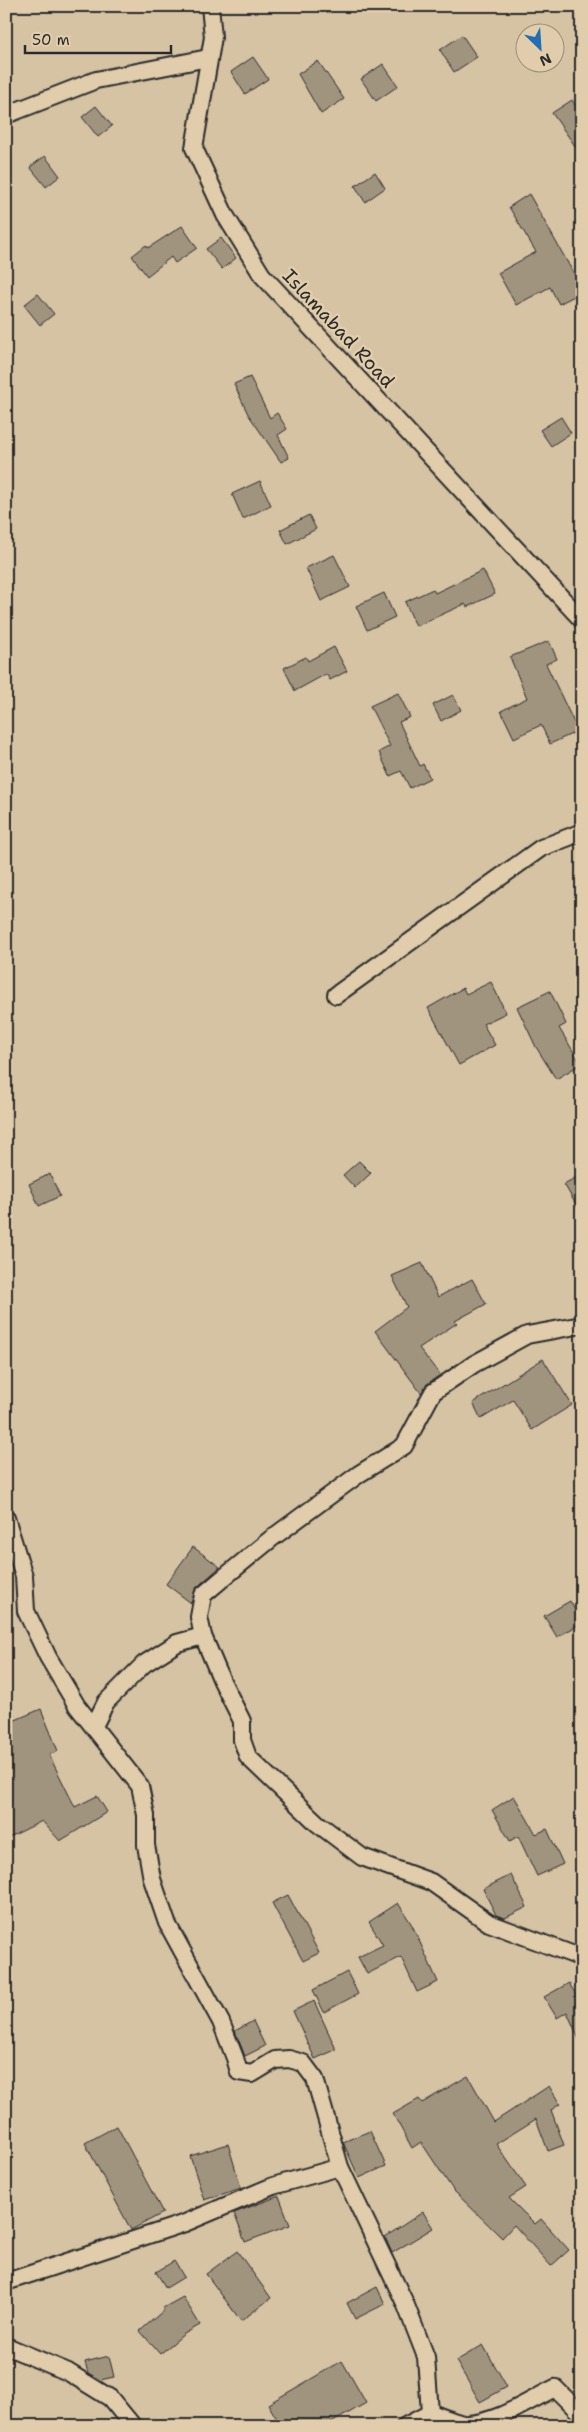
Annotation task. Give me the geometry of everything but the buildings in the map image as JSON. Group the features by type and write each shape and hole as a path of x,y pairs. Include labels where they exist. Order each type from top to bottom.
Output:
{"street":[{"name":"Islamabad Road","path":"210,6 212,37 194,148 225,215 262,275 582,620"},
{"path":"6,115 96,80 208,58"},
{"path":"336,995 541,848 582,832"},
{"path":"582,1325 527,1335 474,1364 434,1392 404,1446 359,1474 272,1538 203,1595 199,1617 203,1636 242,1721 242,1740 248,1757 317,1824 362,1857 431,1882 489,1923 582,1958"},
{"path":"6,1518 24,1576 26,1611 52,1666 77,1706 140,1786 146,1815 146,1845 155,1888 167,1923 220,2022 239,2072 252,2074 276,2060 289,2059 303,2063 315,2079 340,2167 405,2303 426,2357 430,2413"},
{"path":"94,1726 106,1702 144,1664 177,1643 203,1636"},
{"path":"6,2282 176,2226 273,2186 340,2167"},
{"path":"6,2346 68,2372 110,2398 133,2426"},
{"path":"405,2426 430,2413 447,2417 464,2425 489,2420 555,2388 582,2415"}]}
